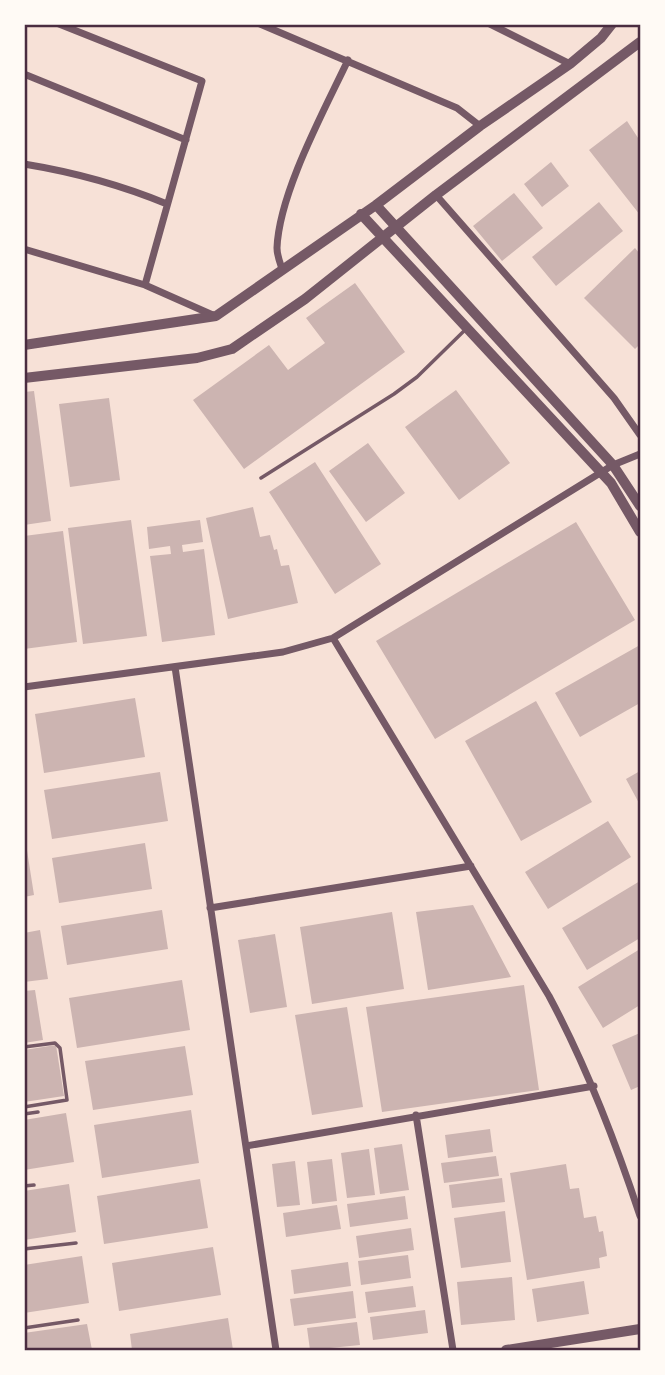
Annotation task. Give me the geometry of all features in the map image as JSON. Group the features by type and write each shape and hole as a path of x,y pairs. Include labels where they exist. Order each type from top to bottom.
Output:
{"street":[{"path":"59,24 202,81 145,285"},
{"path":"260,24 457,108 480,126"},
{"path":"490,24 570,64"},
{"path":"24,345 216,316 376,205 480,126 570,64 612,24"},
{"path":"24,379 197,358 232,349 305,299 436,195 640,42"},
{"path":"282,270 277,251 288,197 348,60"},
{"path":"24,74 186,140"},
{"path":"24,164 101,181 167,204"},
{"path":"436,195 614,398 640,435"},
{"path":"376,205 624,478 640,506"},
{"path":"361,214 602,472 640,532"},
{"path":"24,250 145,285 216,316"},
{"path":"24,687 283,652 333,638 602,472 640,454"},
{"path":"333,638 549,996 594,1086 640,1216"},
{"path":"175,667 276,1350"},
{"path":"211,908 471,866"},
{"path":"246,1146 594,1086"},
{"path":"416,1115 453,1350"},
{"path":"506,1350 640,1329"}],"lane":[{"path":"261,478 394,394 426,369 467,328"},
{"path":"24,1047 55,1043 60,1048 67,1100 24,1107"},
{"path":"24,1114 38,1112"},
{"path":"24,1186 34,1185"},
{"path":"24,1249 76,1243"},
{"path":"24,1328 78,1320"}],"building":[{"path":"627,121 640,141 640,215 589,150"},
{"path":"551,162 569,186 542,207 524,184"},
{"path":"514,193 543,228 502,261 473,226"},
{"path":"599,202 623,231 556,286 532,257"},
{"path":"635,248 640,254 640,344 635,349 584,298"},
{"path":"355,283 405,352 244,469 193,400 269,345 288,370 325,343 306,318"},
{"path":"456,390 510,463 459,500 405,427"},
{"path":"34,391 51,521 24,525 24,392"},
{"path":"109,398 120,480 70,487 59,404"},
{"path":"368,443 405,493 366,522 329,471"},
{"path":"315,462 381,564 335,594 269,492"},
{"path":"253,507 260,537 270,535 281,566 289,565 298,603 228,619 206,518"},
{"path":"131,520 147,636 83,644 68,528"},
{"path":"200,520 203,542 182,545 183,552 204,549 215,635 162,642 150,556 171,554 170,546 149,549 147,527"},
{"path":"576,522 635,620 435,739 376,641"},
{"path":"63,531 77,642 24,649 24,536"},
{"path":"640,645 640,703 580,737 555,693"},
{"path":"135,698 145,757 44,773 35,714"},
{"path":"536,701 592,802 521,841 465,741"},
{"path":"640,771 640,805 626,779"},
{"path":"160,772 168,821 52,839 44,790"},
{"path":"608,821 631,857 548,909 525,872"},
{"path":"145,843 152,889 59,903 52,858"},
{"path":"26,844 34,895 24,897 24,845"},
{"path":"640,881 640,938 587,970 562,928"},
{"path":"473,905 511,977 428,990 416,912"},
{"path":"162,910 168,949 67,965 61,926"},
{"path":"392,912 404,989 312,1004 300,927"},
{"path":"40,930 48,979 24,982 24,933"},
{"path":"275,934 287,1007 250,1013 238,940"},
{"path":"640,949 640,1005 603,1028 578,987"},
{"path":"182,980 190,1030 77,1048 69,998"},
{"path":"524,985 539,1090 382,1112 366,1007"},
{"path":"35,990 43,1040 24,1043 24,991"},
{"path":"347,1007 363,1107 312,1115 295,1015"},
{"path":"640,1033 640,1086 631,1090 612,1045"},
{"path":"56,1045 64,1096 24,1102 24,1050"},
{"path":"185,1046 193,1095 93,1110 85,1061"},
{"path":"191,1110 199,1163 102,1178 94,1125"},
{"path":"66,1113 74,1162 24,1170 24,1120"},
{"path":"490,1129 493,1152 448,1158 445,1135"},
{"path":"402,1144 409,1190 380,1194 374,1148"},
{"path":"369,1149 375,1195 347,1198 341,1153"},
{"path":"496,1156 499,1176 444,1183 441,1163"},
{"path":"332,1159 337,1201 312,1204 307,1162"},
{"path":"295,1161 300,1205 277,1207 272,1164"},
{"path":"566,1164 570,1189 579,1188 584,1218 596,1216 599,1232 603,1231 607,1256 599,1258 600,1268 527,1280 510,1173"},
{"path":"502,1178 505,1202 452,1208 449,1185"},
{"path":"200,1179 208,1228 104,1244 97,1196"},
{"path":"69,1184 76,1232 24,1240 24,1191"},
{"path":"405,1196 408,1219 350,1227 347,1204"},
{"path":"337,1205 341,1229 286,1237 283,1213"},
{"path":"505,1211 511,1262 461,1268 454,1218"},
{"path":"411,1228 414,1250 359,1258 356,1236"},
{"path":"213,1247 221,1295 119,1311 112,1263"},
{"path":"408,1255 411,1278 361,1285 358,1261"},
{"path":"82,1256 89,1303 24,1313 24,1265"},
{"path":"348,1262 351,1286 294,1294 291,1270"},
{"path":"512,1277 515,1320 461,1325 457,1282"},
{"path":"584,1281 589,1314 537,1322 532,1289"},
{"path":"413,1286 416,1307 368,1313 365,1292"},
{"path":"353,1291 356,1318 294,1326 290,1299"},
{"path":"425,1310 428,1333 373,1340 370,1317"},
{"path":"228,1318 233,1350 132,1350 130,1334"},
{"path":"357,1322 360,1345 310,1350 307,1328"},
{"path":"87,1324 92,1350 24,1350 24,1333"}]}
